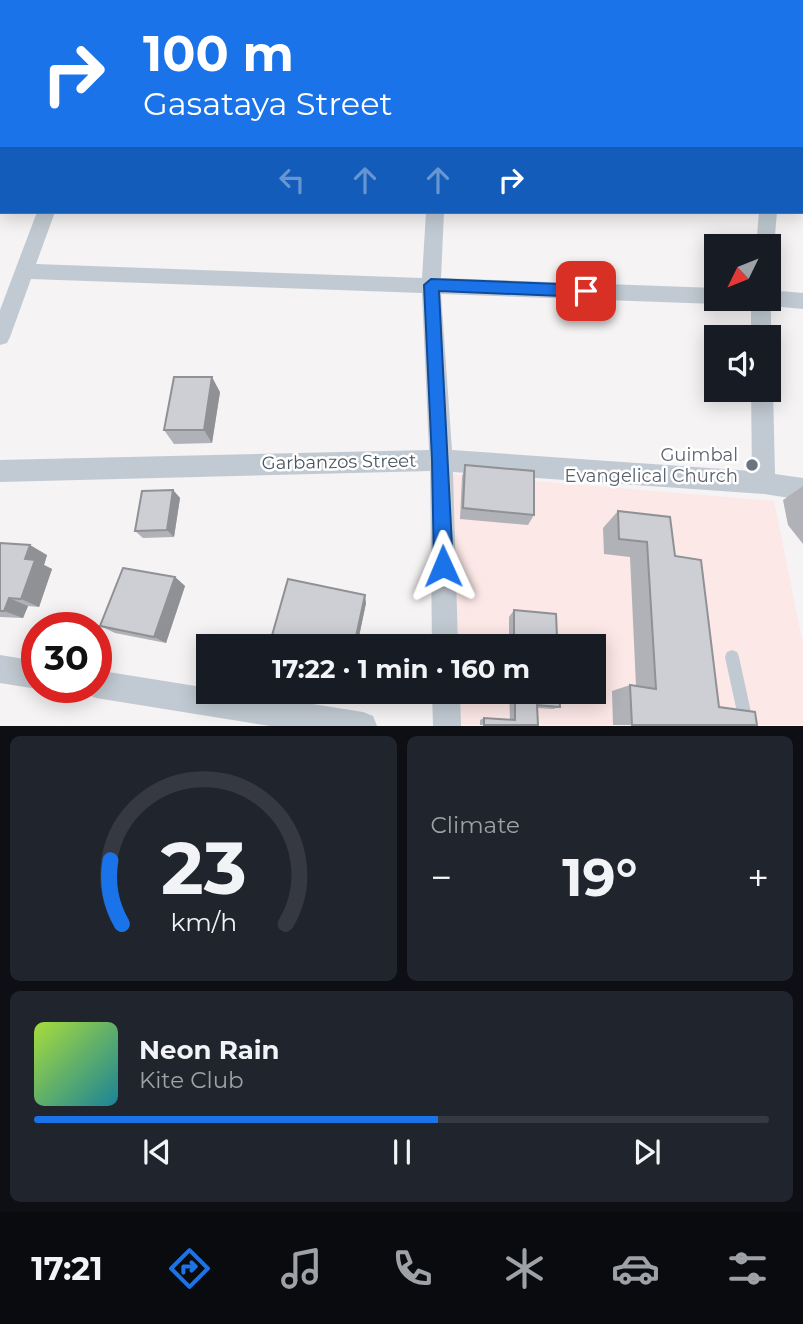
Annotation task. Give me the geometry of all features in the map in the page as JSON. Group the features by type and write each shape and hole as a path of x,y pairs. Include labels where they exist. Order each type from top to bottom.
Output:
{"street":[{"path":"0,337 45,214"},
{"path":"435,214 431,285 441,460 445,634"},
{"path":"766,234 768,214"},
{"path":"24,271 704,296"},
{"path":"781,299 803,301"},
{"path":"762,402 764,483"},
{"name":"Garbanzos Street","path":"0,471 441,460 764,483 803,489"},
{"path":"0,669 21,672"},
{"path":"112,687 363,726"},
{"path":"446,704 447,726"}],"lane":[{"path":"732,657 747,726"}],"shaded area":[{"path":"451,474 774,501 803,645 803,725 457,725 457,704 606,704 606,634 455,634"}],"building":[{"path":"174,377 212,377 204,430 164,430"},
{"path":"465,465 534,471 534,515 463,508"},
{"path":"173,490 167,530 135,531 142,491"},
{"path":"618,511 670,517 675,556 701,560 719,707 755,712 757,725 632,725 630,685 656,689 647,542 619,539"},
{"path":"0,543 30,545 25,559 35,560 21,599 9,598 4,611 0,611"},
{"path":"123,568 175,577 154,637 112,628 112,612 106,612"},
{"path":"288,579 365,595 357,634 272,634"},
{"path":"514,610 556,614 557,634 514,634"},
{"path":"515,704 560,704 560,707 537,705 538,725 484,725 484,718 515,720"}],"place":[{"name":"Guimbal Evangelical Church","path":"752,465"}],"route":[{"path":"443,566 441,460 431,285 586,291"}]}
